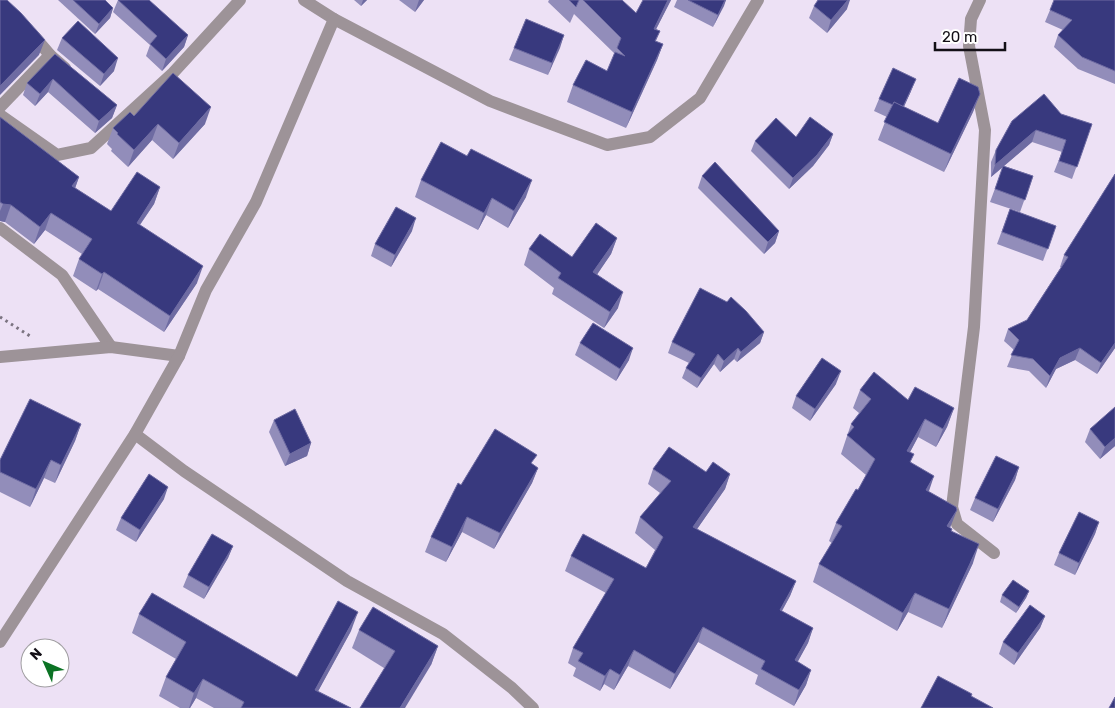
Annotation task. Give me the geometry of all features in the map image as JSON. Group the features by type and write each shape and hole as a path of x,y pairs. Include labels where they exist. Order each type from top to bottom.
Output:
{"street":[{"path":"0,115 57,154 91,148 121,114 172,74 240,0"},
{"path":"304,0 334,19 490,101 607,145 650,137 700,98 758,0"},
{"path":"980,0 971,19 969,46 985,130 974,327 952,507 958,524 994,552"},
{"path":"0,642 135,434 179,356 206,290 256,202 334,19"},
{"path":"26,27 50,55 72,74"},
{"path":"0,108 50,55"},
{"path":"0,228 62,275 111,347"},
{"path":"0,357 111,347 179,356"},
{"path":"135,434 192,477 346,581 443,634 512,688 533,708"}],"building":[{"path":"0,0 7,0 45,40 0,86"},
{"path":"73,0 105,0 113,8 99,24"},
{"path":"118,0 149,0 188,35 166,59 150,44 157,36"},
{"path":"569,0 579,0 576,7"},
{"path":"583,0 622,0 636,13 643,0 668,0 654,29 660,31 655,41 663,44 632,112 573,85 586,60 607,71 615,52 625,56 617,48 621,38"},
{"path":"688,0 725,0 718,15"},
{"path":"818,0 848,0 831,20 814,6"},
{"path":"1054,0 1115,0 1115,71 1082,57 1058,35 1072,20 1050,10"},
{"path":"526,19 564,35 552,63 514,48"},
{"path":"78,21 118,58 104,74 62,38"},
{"path":"55,54 117,105 99,121 53,79 40,94 27,83"},
{"path":"893,68 916,79 903,107 894,102 893,105 879,99"},
{"path":"173,73 211,107 179,143 158,124 134,150 113,128 130,112 134,116"},
{"path":"959,78 978,87 980,94 951,154 884,122 894,102 938,123"},
{"path":"1044,94 1061,114 1092,124 1077,167 1059,161 1066,140 1036,130 995,165 996,150 1012,121"},
{"path":"0,117 79,177 72,186 111,211 137,172 160,187 137,223 203,266 170,316 104,272 102,274 79,259 92,239 51,213 40,227 11,205 0,202"},
{"path":"810,117 833,134 817,155 793,178 755,141 776,118 796,137"},
{"path":"441,142 467,156 471,149 532,180 514,211 492,198 484,213 421,180"},
{"path":"715,162 779,231 768,242 702,176"},
{"path":"1003,166 1033,176 1025,200 995,189"},
{"path":"1115,174 1115,343 1101,363 1080,348 1060,358 1050,376 1033,359 1011,355 1019,340 1008,329 1027,320 1068,257 1064,255"},
{"path":"396,207 416,218 395,255 375,244"},
{"path":"1010,209 1056,226 1048,249 1002,232"},
{"path":"596,223 617,238 593,272 623,292 610,312 558,278 561,273 529,249 540,234 572,257"},
{"path":"700,288 727,302 731,297 764,332 741,352 738,348 724,361 718,354 701,378 686,368 695,354 672,342"},
{"path":"593,323 633,348 620,369 580,343"},
{"path":"822,358 841,371 815,409 796,396"},
{"path":"874,372 908,400 915,387 954,408 943,429 925,419 907,451 914,454 910,462 934,476 926,490 956,507 957,510 947,526 952,529 951,531 979,544 949,609 915,593 903,613 819,564 842,526 836,523 856,489 858,490 875,459 847,435 854,427 851,424 871,399 860,390"},
{"path":"30,399 81,424 61,465 51,460 36,489 0,472 0,460"},
{"path":"1115,407 1115,438 1105,447 1090,429"},
{"path":"295,409 311,443 290,454 274,420"},
{"path":"495,429 537,455 531,463 538,468 500,533 467,517 452,547 431,537 458,483 461,485"},
{"path":"669,447 706,472 713,462 730,474 693,527 796,581 780,610 813,628 795,660 811,670 799,690 761,669 765,661 703,627 675,674 634,650 620,675 610,669 605,676 578,661 583,653 573,648 614,579 571,556 583,534 646,568 663,537 640,517 671,481 653,469"},
{"path":"996,456 1019,467 998,509 975,498"},
{"path":"149,474 168,487 140,530 121,518"},
{"path":"1079,512 1099,522 1079,563 1059,553"},
{"path":"212,534 233,546 209,587 188,575"},
{"path":"1013,580 1029,591 1019,607 1002,595"},
{"path":"152,593 297,677 338,601 358,612 315,690 351,708 241,708 244,702 203,679 194,693 166,677 186,642 139,614"},
{"path":"1030,605 1045,616 1018,653 1003,642"},
{"path":"373,607 438,646 400,708 360,708 395,651 359,630"},
{"path":"938,676 972,694 971,696 993,708 921,708"},
{"path":"1115,697 1115,708 1109,708"}]}
